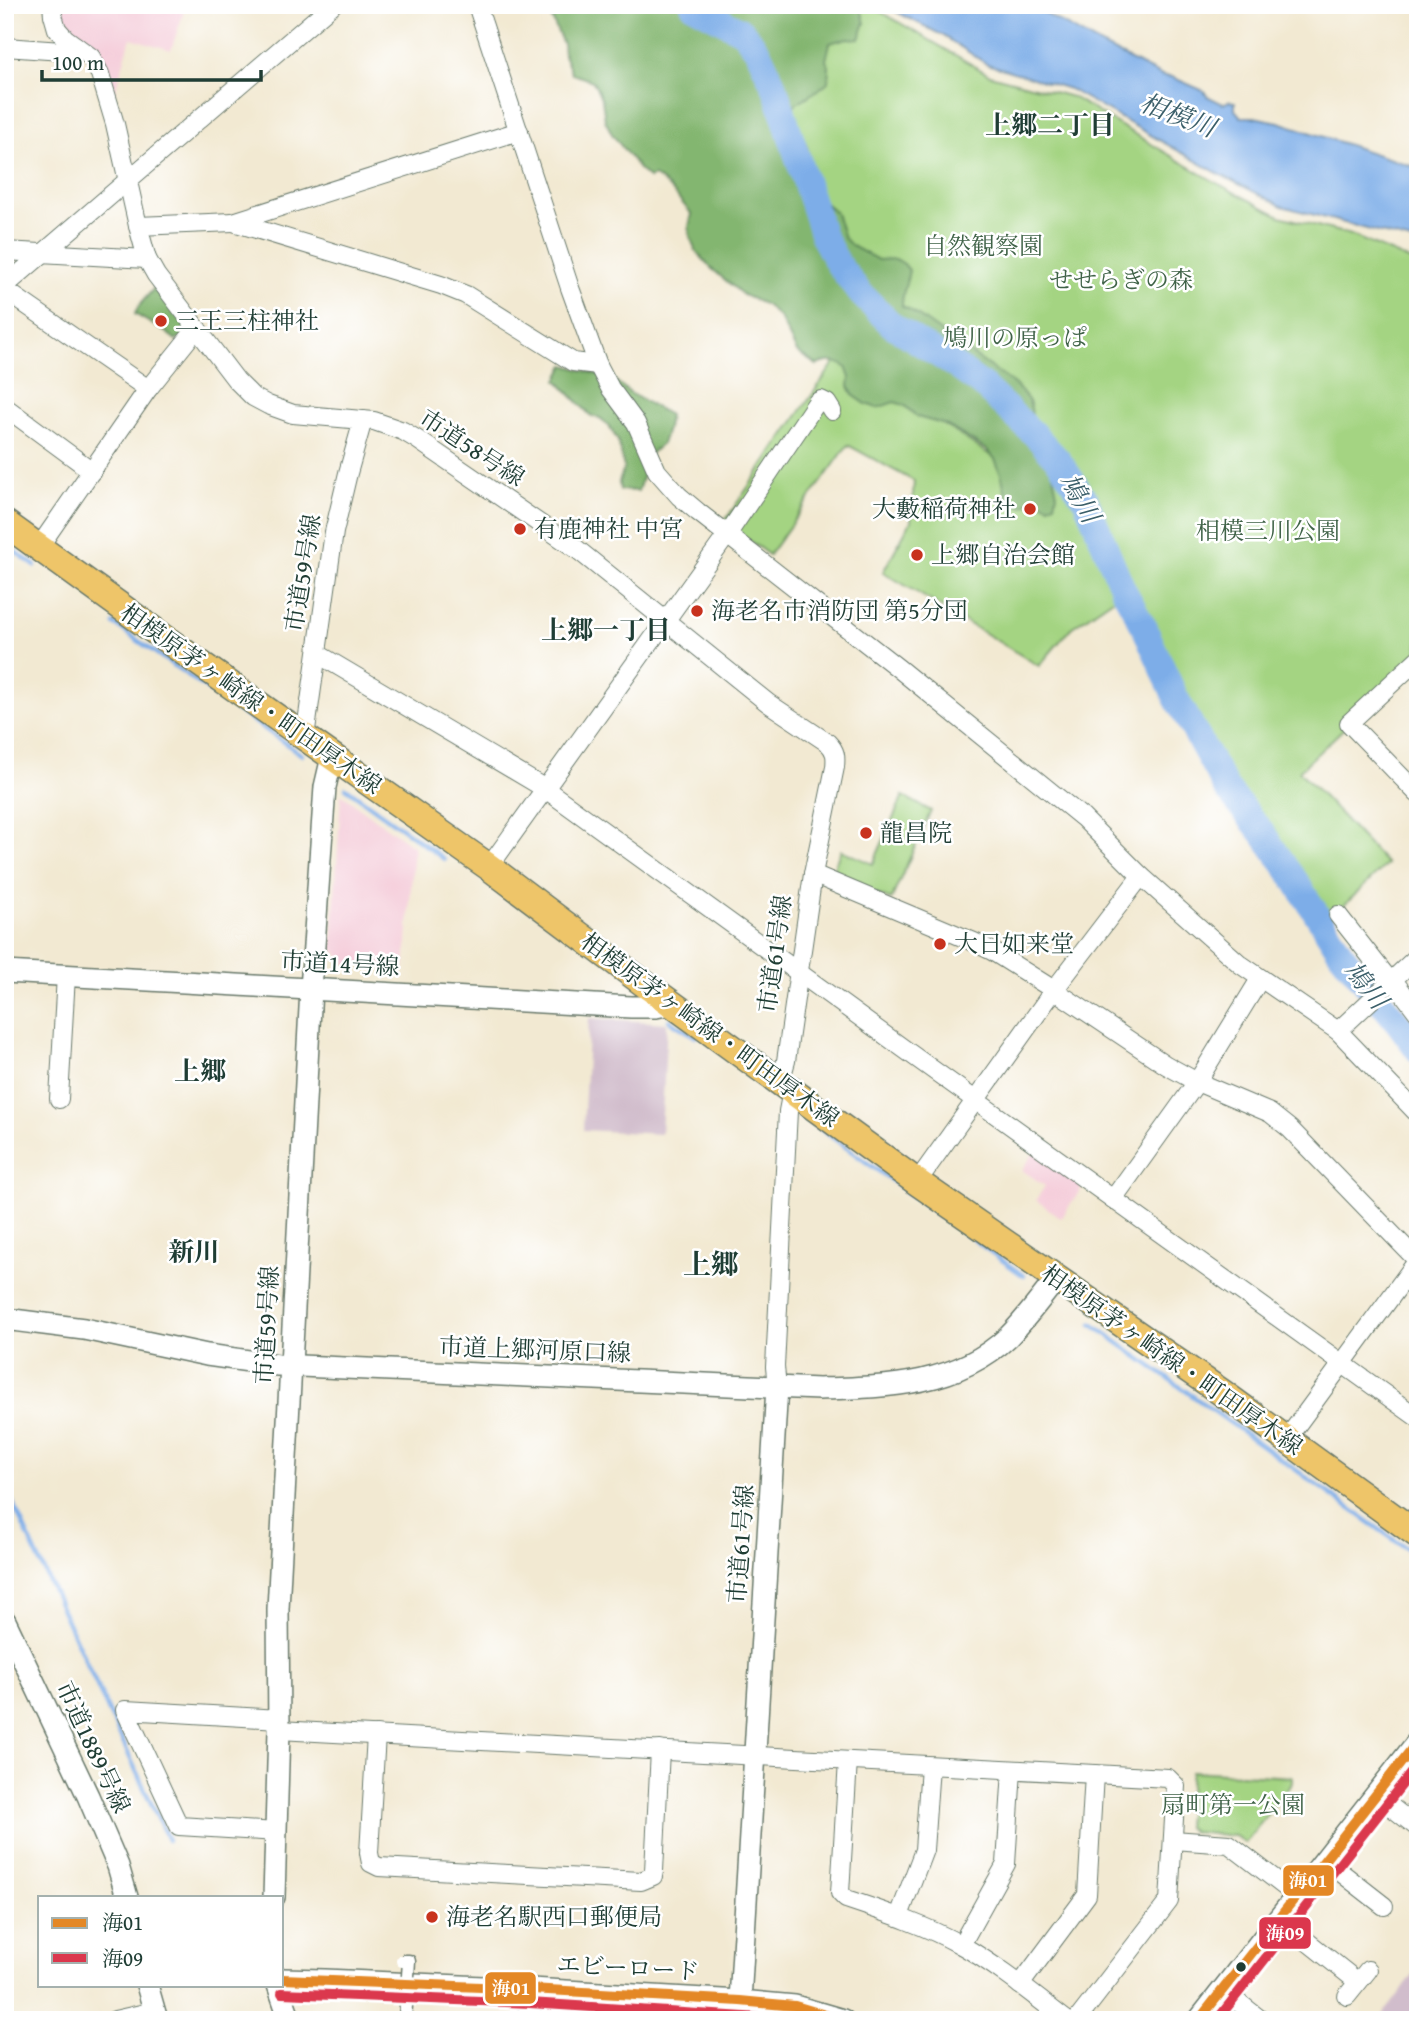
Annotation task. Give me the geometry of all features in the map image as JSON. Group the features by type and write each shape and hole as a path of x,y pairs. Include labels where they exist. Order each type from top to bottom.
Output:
{"main road":[{"name":"相模原茅ヶ崎線・町田厚木線","path":"5,523 489,867 671,1004 917,1182 1215,1388 1418,1535"}],"street":[{"name":"市道58号線","path":"52,5 57,29 95,62 115,124 147,259 156,275 236,380 253,397 268,405 302,415 363,419 384,424 418,440 578,550 768,703 828,743 834,749 835,767 813,874"},
{"path":"148,389 5,288 332,5"},
{"path":"477,5 598,365 610,388 636,423 657,471 679,496 1083,818 1141,876 1260,979 1338,1031 1418,1114"},
{"path":"5,47 62,51 76,46"},
{"path":"138,226 233,222 519,131"},
{"path":"233,222 441,285 466,295 573,362 598,365"},
{"path":"5,251 147,259"},
{"path":"38,547 148,389 197,328"},
{"path":"489,867 727,535 817,402 821,400 827,403 832,411"},
{"path":"5,407 92,471"},
{"name":"市道59号線","path":"305,737 334,532 363,419"},
{"path":"317,654 544,788 1418,1418"},
{"path":"1418,659 1349,723 1418,794"},
{"name":"市道59号線","path":"274,1896 279,1724 278,1609 311,989 326,787 332,757"},
{"path":"813,874 974,942 1054,990 1166,1065 1197,1082 1270,1113 1290,1129 1418,1260 1286,1440"},
{"name":"市道61号線","path":"740,2001 777,1387 775,1374 788,1111 786,1061 813,874"},
{"path":"917,1182 1054,990 1141,876"},
{"path":"1338,915 1418,1013"},
{"path":"1338,1031 1418,956"},
{"name":"市道14号線","path":"5,972 631,1007 671,1004"},
{"path":"59,1099 66,975"},
{"path":"1113,1199 1197,1082 1260,979"},
{"path":"1393,980 1418,982"},
{"name":"市道上郷河原口線","path":"5,1319 84,1329 207,1355 291,1366 819,1389 864,1388 909,1384 944,1375 979,1360 1019,1325 1056,1278"},
{"name":"市道1889号線","path":"5,1621 88,1796 118,1866 127,1896"},
{"path":"277,1832 179,1826 125,1710 376,1734 1168,1778 1176,1786 1169,1901 1077,2020"},
{"path":"376,1734 370,1860 379,1867 641,1881 647,1879 654,1871 660,1750"},
{"path":"1199,2020 1418,1741"},
{"path":"848,1761 841,1893 846,1899 899,1916 961,1945 1066,2020"},
{"path":"899,1916 924,1850 930,1766"},
{"path":"961,1945 1006,1864 1012,1770"},
{"path":"1020,1985 1087,1895 1094,1774"},
{"path":"1376,1795 1418,1828"},
{"path":"1173,1840 1229,1844 1297,1896"},
{"path":"1325,1860 1384,1906"},
{"path":"1279,1919 1358,1983"},
{"path":"402,1961 409,1961 405,2020"},
{"name":"エビーロード","path":"284,1979 740,2001 808,2009 843,2020"},
{"path":"115,2020 156,2015 147,1986"},
{"path":"278,1986 290,2020"},
{"path":"529,2020 531,1989"},
{"path":"1223,1990 1261,2020"}],"shaded area":[{"path":"63,5 186,5 171,50 131,38 114,95 103,55 67,23"},
{"path":"341,794 414,847 405,968 347,965 332,948"},
{"path":"589,1018 667,1023 661,1134 583,1130"},
{"path":"1035,1151 1084,1185 1061,1218 1036,1200 1045,1186 1022,1170"},
{"path":"1418,1969 1418,2020 1379,2020"}],"green space":[{"path":"546,5 860,5 865,23 859,39 847,38 830,43 826,60 829,69 828,82 794,105 795,119 807,146 818,193 836,213 844,238 852,246 878,260 896,259 909,270 902,306 1014,384 1026,397 1031,409 1032,423 1049,441 1057,463 1053,475 1057,494 1055,504 1049,506 1035,499 1023,506 1013,505 1007,499 995,459 987,450 946,425 917,417 904,405 894,402 877,408 866,404 853,395 846,367 832,362 817,365 797,352 780,318 766,305 743,295 711,268 696,251 690,237 692,214 665,184 654,176 649,178 639,169 612,134 593,81 572,74 564,55 563,44"},
{"path":"564,5 869,5 990,75 1072,97 1222,186 1280,216 1351,235 1418,264 1418,658 1299,771 1387,864 1332,917 1231,779 1181,694 1129,588 1071,628 1039,666 883,572 911,521 914,481 848,445 769,555 724,522 839,356 990,455 995,450"},
{"path":"155,287 190,323 184,335 176,340 135,314"},
{"path":"565,365 613,379 630,393 669,415 662,444 646,457 638,491 620,490 619,482 624,468 618,441 609,426 600,418 591,416 557,380"},
{"path":"903,796 931,811 891,900 830,876 841,850 873,864"},
{"name":"扇町第一公園","path":"1191,1771 1292,1777 1292,1783 1245,1843 1235,1836 1192,1832 1186,1826"}],"water":[{"name":"相模川","path":"883,5 1030,5 1162,76 1172,77 1204,91 1207,96 1223,104 1235,102 1235,110 1241,117 1279,122 1418,168 1418,243 1282,206 1223,176 1069,89 987,64 942,35"}],"waterway":[{"name":"鳩川","path":"693,5 743,32 758,51 775,88 823,236 838,264 860,293 892,325 982,385 1059,461 1086,501 1123,589 1143,625 1176,698 1226,788 1264,835 1341,953 1418,1050"},
{"path":"5,544 35,566"},
{"path":"114,624 302,755"},
{"path":"346,788 444,859"},
{"path":"669,1020 696,1037"},
{"path":"748,1075 775,1096"},
{"path":"801,1115 1024,1276"},
{"path":"1092,1324 1418,1557"},
{"path":"5,1486 168,1840"}],"transit line":[{"name":"海01","path":"1199,2020 1418,1741"},
{"name":"海09","path":"1217,2020 1418,1764"},
{"name":"海01","path":"284,1979 740,2001 795,2006 842,2020"},
{"name":"海09","path":"282,1993 530,2003 792,2020"}],"place":[{"name":"三王三柱神社","path":"161,321"},
{"name":"大藪稲荷神社","path":"1030,509"},
{"name":"有鹿神社 中宮","path":"520,529"},
{"name":"上郷自治会館","path":"917,555"},
{"name":"海老名市消防団 第5分団","path":"697,611"},
{"name":"龍昌院","path":"866,833"},
{"name":"大日如来堂","path":"940,944"},
{"name":"海老名駅西口郵便局","path":"432,1917"}],"district":[{"name":"上郷二丁目","path":"1050,125"},
{"name":"上郷一丁目","path":"606,630"},
{"name":"上郷","path":"200,1071"},
{"name":"新川","path":"194,1252"},
{"name":"上郷","path":"711,1264"}],"park label":[{"name":"自然観察園","path":"983,246"},
{"name":"せせらぎの森","path":"1121,280"},
{"name":"鳩川の原っぱ","path":"1015,338"},
{"name":"相模三川公園","path":"1268,531"}]}
